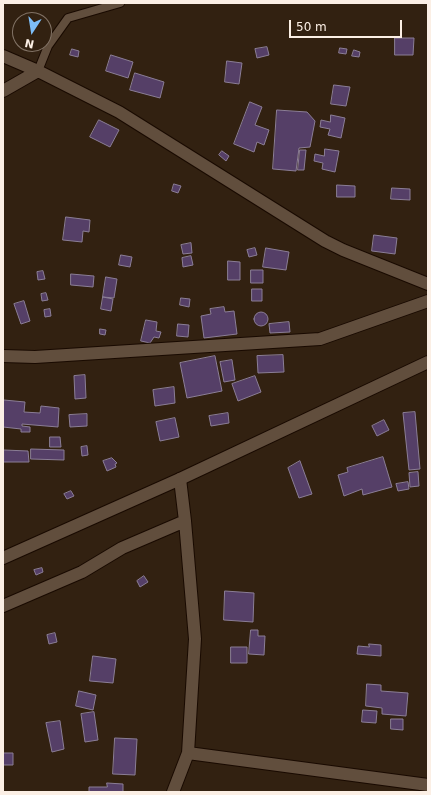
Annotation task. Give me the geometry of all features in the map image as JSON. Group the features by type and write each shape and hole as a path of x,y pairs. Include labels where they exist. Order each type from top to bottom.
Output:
{"street":[{"path":"3,56 38,71 119,112 326,241 343,250 428,284"},
{"path":"3,91 38,71"},
{"path":"3,356 36,357 320,338 428,301"},
{"path":"3,558 180,479 428,362"},
{"path":"173,792 188,753 195,639 180,479"},
{"path":"3,606 82,572 122,548 185,521"},
{"path":"188,753 428,785"}],"lane":[{"path":"38,71 48,46 68,18 120,3"}],"building":[{"path":"395,38 414,38 413,55 395,55"},
{"path":"267,47 269,55 257,58 255,49"},
{"path":"340,48 347,49 346,54 339,53"},
{"path":"72,49 79,51 78,57 70,55"},
{"path":"354,50 360,52 359,57 352,56"},
{"path":"111,55 133,62 128,78 106,71"},
{"path":"227,61 242,63 239,84 225,82"},
{"path":"135,73 164,82 160,98 130,90"},
{"path":"334,85 350,87 346,106 331,104"},
{"path":"250,102 262,107 255,125 269,130 264,145 257,142 254,152 234,144"},
{"path":"277,110 307,112 315,121 310,147 299,148 296,171 273,169"},
{"path":"331,115 345,118 341,138 328,135 330,129 320,127 321,120 330,122"},
{"path":"99,120 119,130 110,147 90,137"},
{"path":"325,149 339,151 335,172 322,169 323,163 314,161 315,154 324,156"},
{"path":"300,150 306,150 304,170 298,170"},
{"path":"222,151 229,156 226,161 219,155"},
{"path":"174,184 181,186 178,193 172,191"},
{"path":"337,185 355,186 355,197 337,197"},
{"path":"392,188 410,189 410,200 391,199"},
{"path":"66,217 90,220 89,232 83,231 82,242 63,240"},
{"path":"374,235 397,238 395,254 372,251"},
{"path":"191,243 192,253 183,254 181,245"},
{"path":"255,248 257,255 249,257 247,250"},
{"path":"266,248 289,252 286,270 263,267"},
{"path":"121,255 132,257 130,267 119,265"},
{"path":"191,256 193,265 183,267 182,258"},
{"path":"228,261 240,262 240,280 228,280"},
{"path":"251,270 263,270 263,283 251,283"},
{"path":"43,271 45,279 38,280 37,272"},
{"path":"71,274 94,276 93,287 71,285"},
{"path":"106,277 117,279 114,298 103,297"},
{"path":"252,289 262,289 262,301 252,301"},
{"path":"46,293 48,300 42,301 41,294"},
{"path":"103,297 113,299 111,311 101,309"},
{"path":"181,298 190,299 189,307 180,305"},
{"path":"24,301 30,321 21,324 14,304"},
{"path":"224,307 225,312 234,311 237,334 204,338 201,316 211,314 210,309"},
{"path":"50,309 51,316 45,317 44,310"},
{"path":"261,312 266,314 268,319 266,324 261,326 256,324 254,319 256,314"},
{"path":"146,320 157,322 156,331 161,332 159,338 154,337 150,343 141,341"},
{"path":"289,322 290,332 270,333 269,324"},
{"path":"178,324 189,325 188,337 177,336"},
{"path":"100,329 106,330 105,335 100,334"},
{"path":"283,355 284,372 258,373 257,356"},
{"path":"215,356 222,391 187,398 180,363"},
{"path":"232,360 235,380 224,382 220,362"},
{"path":"85,375 86,398 75,399 74,376"},
{"path":"255,376 261,392 238,401 232,384"},
{"path":"174,387 175,403 155,406 153,390"},
{"path":"4,400 25,402 24,412 40,413 41,406 59,408 58,427 22,424 22,426 30,427 30,432 21,432 21,429 3,427"},
{"path":"415,412 420,469 409,470 403,413"},
{"path":"228,413 229,423 211,426 209,416"},
{"path":"87,414 87,426 70,427 69,415"},
{"path":"175,418 179,437 160,441 156,422"},
{"path":"384,420 389,430 377,436 372,426"},
{"path":"50,437 60,437 61,447 50,447"},
{"path":"87,446 88,455 82,456 81,447"},
{"path":"31,449 64,450 64,460 31,459"},
{"path":"4,450 28,451 29,462 4,462"},
{"path":"383,457 392,487 363,495 362,489 344,496 338,475 348,472 347,468"},
{"path":"112,458 117,463 115,464 116,467 107,471 103,461"},
{"path":"300,461 312,494 299,498 288,468"},
{"path":"418,472 419,486 410,487 409,473"},
{"path":"408,482 409,489 398,491 396,484"},
{"path":"71,491 74,496 67,499 64,494"},
{"path":"42,568 43,572 36,575 34,570"},
{"path":"144,576 148,582 140,587 137,581"},
{"path":"225,591 254,593 253,622 224,620"},
{"path":"251,630 258,630 258,636 265,636 264,655 249,654"},
{"path":"55,633 57,642 49,644 47,635"},
{"path":"369,644 381,645 381,656 357,654 358,646 369,647"},
{"path":"231,647 247,647 247,663 231,663"},
{"path":"93,656 116,659 113,683 90,681"},
{"path":"367,684 381,685 381,691 408,693 406,716 382,714 382,708 366,706"},
{"path":"79,691 96,695 93,710 76,706"},
{"path":"363,710 377,711 376,723 362,722"},
{"path":"94,712 98,740 85,742 81,714"},
{"path":"391,719 403,719 403,730 391,729"},
{"path":"60,721 64,749 52,752 46,723"},
{"path":"115,738 137,739 135,775 113,774"},
{"path":"3,753 13,753 13,765 3,765"},
{"path":"107,783 123,784 123,792 89,792 89,787 107,787"}]}
